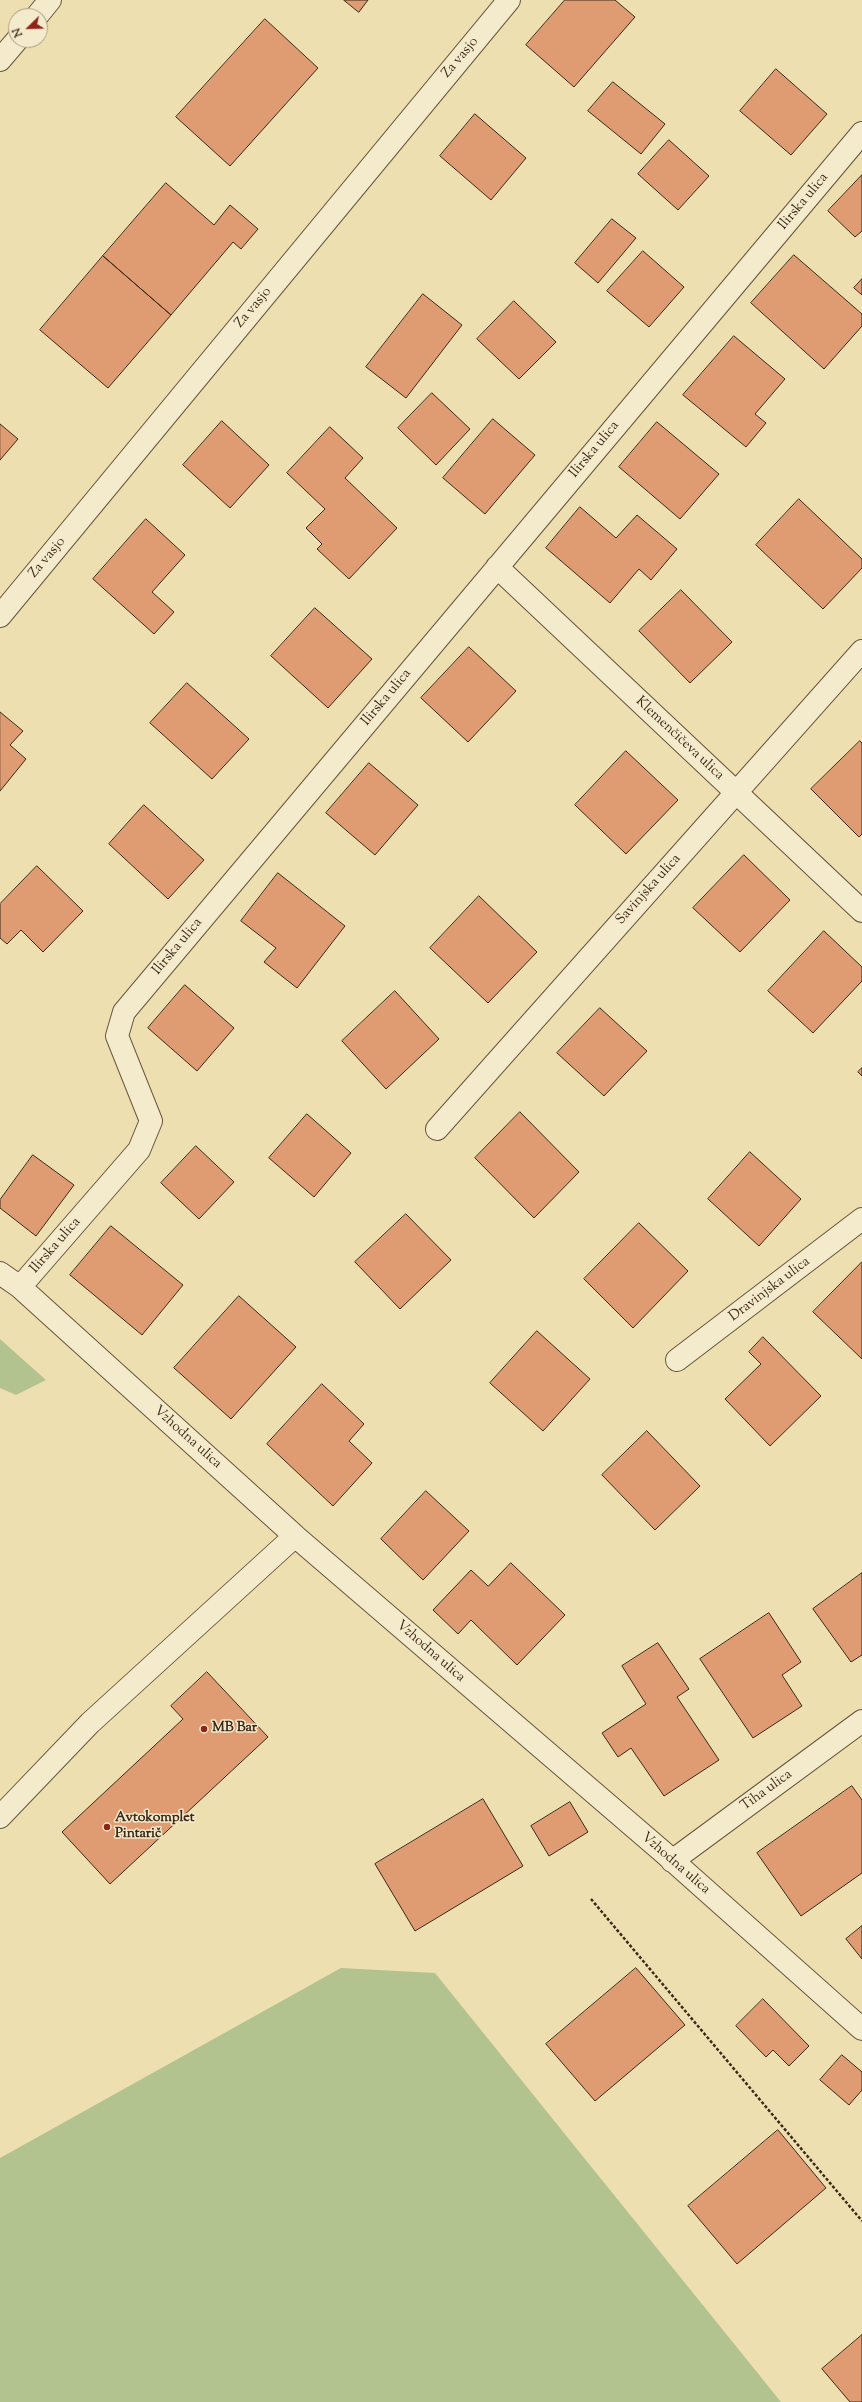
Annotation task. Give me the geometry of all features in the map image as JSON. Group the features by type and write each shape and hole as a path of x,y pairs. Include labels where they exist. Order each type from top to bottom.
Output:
{"street":[{"path":"44,8 50,0"},
{"name":"Za vasjo","path":"0,616 508,0"},
{"path":"0,60 10,48"},
{"name":"Ilirska ulica","path":"20,1287 139,1150 151,1121 117,1036 124,1012 862,133"},
{"name":"Klemenčičeva ulica","path":"497,568 862,911"},
{"name":"Savinjska ulica","path":"437,1129 862,651"},
{"name":"Dravinjska ulica","path":"677,1360 862,1219"},
{"name":"Vzhodna ulica","path":"0,1273 20,1287 295,1536 672,1861 862,2029"},
{"path":"0,1817 90,1723 295,1536"},
{"name":"Tiha ulica","path":"672,1861 862,1721"}],"path":[{"path":"591,1899 862,2221"}],"green space":[{"path":"0,1339 46,1380 16,1395 0,1388"},
{"path":"341,1968 435,1973 781,2402 0,2402 0,2158"}],"building":[{"path":"344,0 368,0 359,12"},
{"path":"565,0 615,0 635,17 574,87 526,45"},
{"path":"265,19 318,68 230,166 176,117"},
{"path":"776,69 827,114 791,155 740,111"},
{"path":"613,82 665,124 641,154 588,111"},
{"path":"475,114 526,158 491,200 440,156"},
{"path":"669,140 709,176 678,210 638,174"},
{"path":"862,175 862,231 855,237 828,211"},
{"path":"166,183 214,225 230,205 258,229 241,249 233,242 171,315 103,256"},
{"path":"612,219 636,238 598,283 575,263"},
{"path":"643,251 684,287 649,327 607,291"},
{"path":"794,255 862,314 862,326 824,369 751,303"},
{"path":"103,256 171,315 108,388 40,330"},
{"path":"862,279 862,295 854,288"},
{"path":"423,294 462,325 406,398 366,367"},
{"path":"514,301 556,342 519,379 477,339"},
{"path":"734,336 785,379 755,414 766,423 746,447 683,395"},
{"path":"432,393 470,429 436,465 398,428"},
{"path":"493,419 535,455 485,514 443,478"},
{"path":"222,421 269,465 230,508 183,465"},
{"path":"657,422 719,474 680,519 619,467"},
{"path":"0,424 18,439 0,460"},
{"path":"330,427 363,458 345,478 397,528 349,579 317,549 322,544 306,528 325,509 287,473"},
{"path":"799,499 862,559 862,568 823,609 756,545"},
{"path":"580,507 616,538 637,515 677,549 651,580 639,569 610,603 546,548"},
{"path":"146,519 185,555 152,592 174,612 154,634 93,579"},
{"path":"681,590 732,642 690,683 639,631"},
{"path":"315,608 372,659 328,708 271,656"},
{"path":"469,647 516,691 468,742 421,698"},
{"path":"187,683 249,739 212,779 150,723"},
{"path":"0,712 23,731 10,745 26,759 0,791"},
{"path":"860,741 862,743 862,834 859,837 811,789"},
{"path":"626,751 678,800 626,854 575,805"},
{"path":"369,763 418,805 375,855 326,813"},
{"path":"144,805 204,860 168,899 109,844"},
{"path":"744,855 790,900 740,952 693,908"},
{"path":"37,866 83,911 43,952 21,930 7,944 0,938 0,904"},
{"path":"278,873 345,926 297,988 264,962 276,948 241,921"},
{"path":"479,896 537,952 488,1003 430,948"},
{"path":"824,931 862,967 862,981 813,1033 768,991"},
{"path":"185,985 234,1028 197,1071 148,1028"},
{"path":"395,991 439,1039 386,1089 342,1041"},
{"path":"600,1008 647,1051 604,1096 557,1053"},
{"path":"862,1068 862,1076 858,1072"},
{"path":"520,1112 579,1172 534,1218 475,1158"},
{"path":"307,1114 351,1153 314,1197 269,1158"},
{"path":"196,1146 234,1182 199,1219 161,1183"},
{"path":"750,1152 801,1199 759,1246 708,1199"},
{"path":"33,1155 74,1185 36,1236 0,1208 0,1200"},
{"path":"406,1214 451,1260 400,1309 355,1262"},
{"path":"639,1223 688,1271 633,1328 584,1279"},
{"path":"111,1226 183,1285 142,1335 70,1275"},
{"path":"862,1262 862,1359 813,1312"},
{"path":"239,1296 296,1347 231,1419 174,1368"},
{"path":"537,1331 590,1379 543,1431 490,1383"},
{"path":"763,1337 821,1396 770,1446 725,1399 761,1364 749,1352"},
{"path":"322,1384 364,1424 349,1441 372,1463 333,1506 267,1444"},
{"path":"647,1431 700,1486 655,1530 602,1475"},
{"path":"426,1491 469,1531 423,1580 381,1539"},
{"path":"511,1563 565,1615 517,1665 471,1620 458,1634 433,1610 471,1570 488,1586"},
{"path":"862,1573 862,1655 851,1662 813,1609"},
{"path":"769,1613 801,1662 782,1675 802,1706 753,1738 700,1659"},
{"path":"658,1643 689,1689 677,1697 719,1760 664,1796 631,1748 618,1757 602,1733 646,1704 622,1666"},
{"path":"207,1672 268,1737 110,1884 62,1832 183,1719 171,1706"},
{"path":"852,1786 862,1800 862,1873 801,1916 757,1853"},
{"path":"483,1799 523,1866 415,1931 375,1864"},
{"path":"570,1802 588,1832 549,1856 531,1826"},
{"path":"862,1926 862,1959 846,1939"},
{"path":"636,1968 685,2025 595,2101 546,2044"},
{"path":"763,1999 809,2046 789,2066 773,2050 766,2057 736,2026"},
{"path":"842,2055 862,2072 862,2090 849,2105 820,2080"},
{"path":"778,2130 826,2188 737,2264 688,2206"},
{"path":"862,2335 862,2402 850,2402 822,2369"}],"place":[{"name":"MB Bar","path":"204,1729"},
{"name":"Avtokomplet Pintarič","path":"107,1827"}]}
